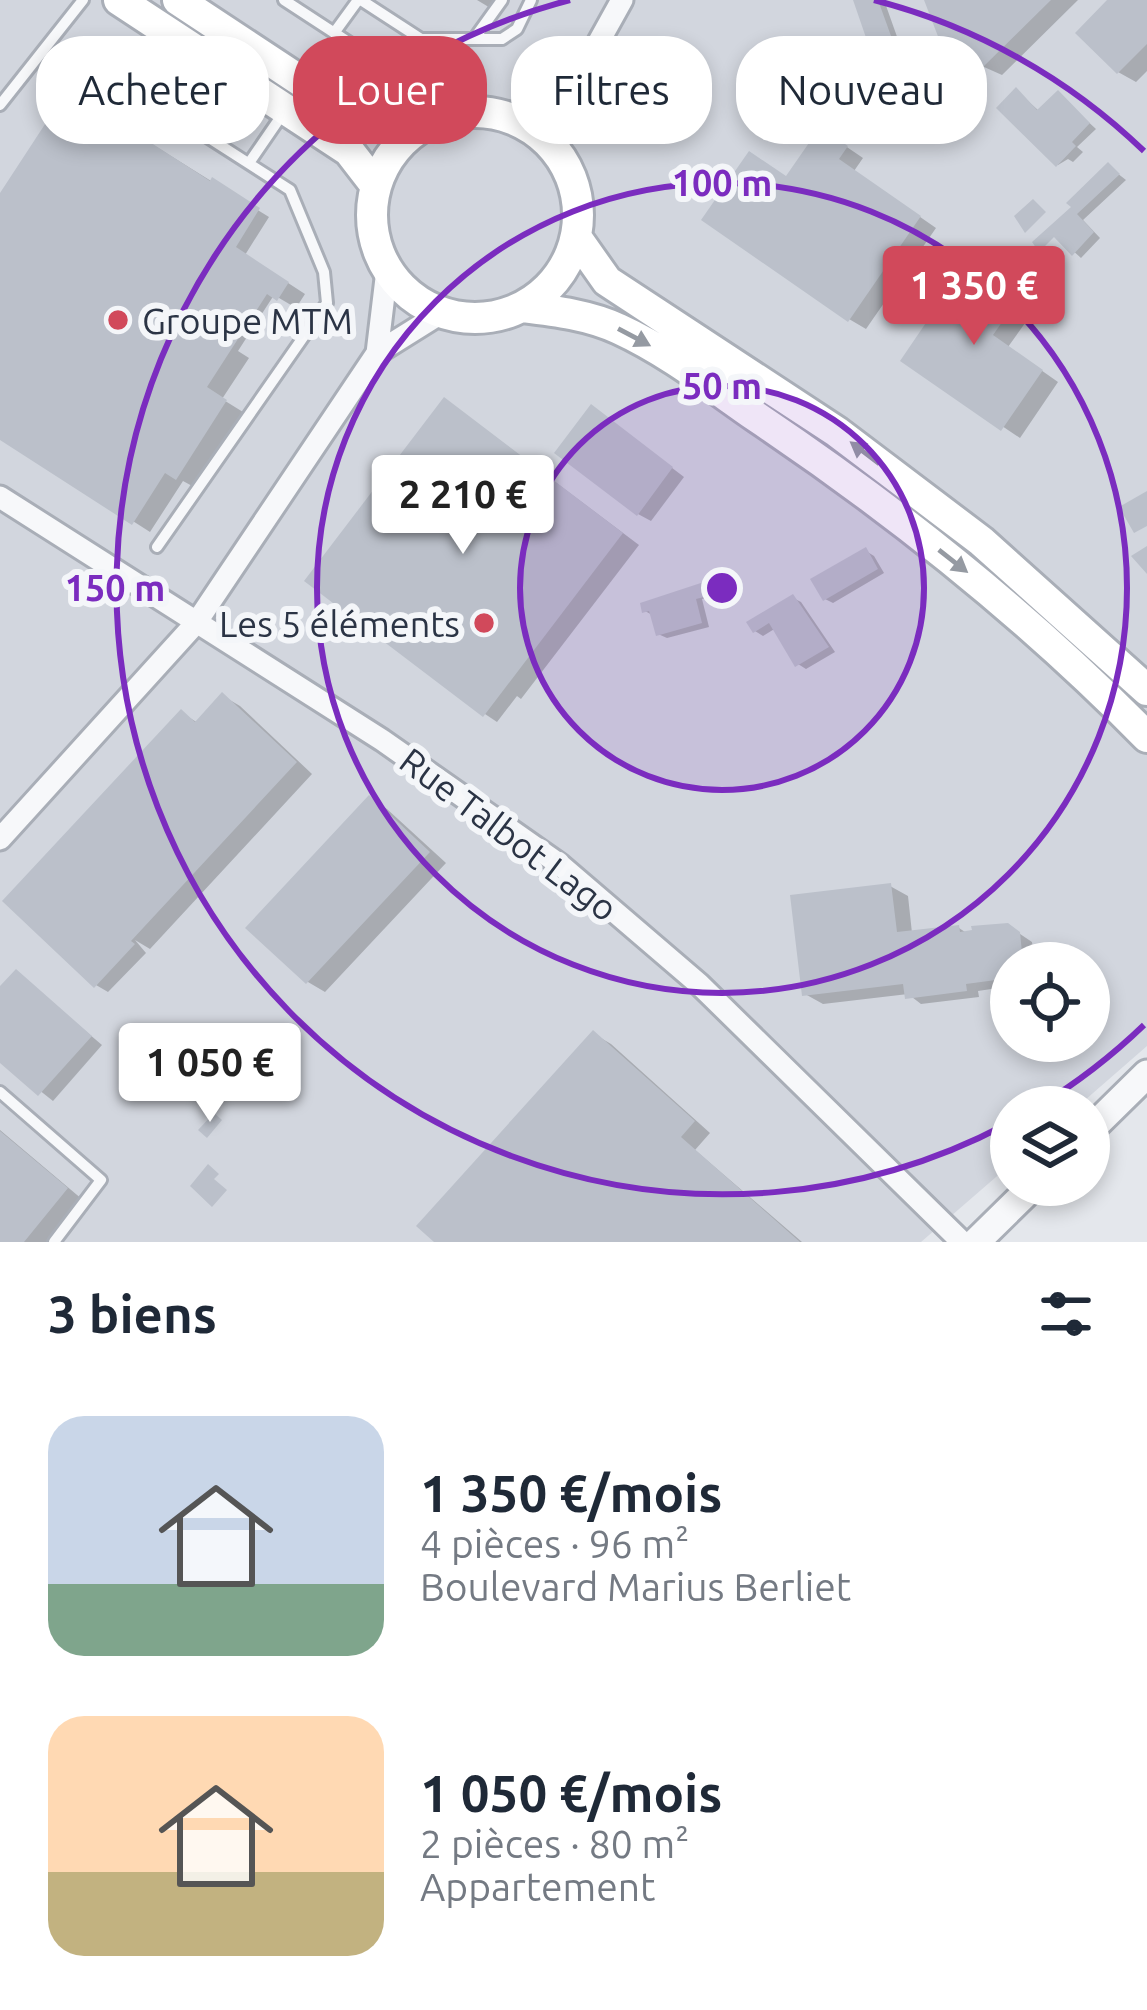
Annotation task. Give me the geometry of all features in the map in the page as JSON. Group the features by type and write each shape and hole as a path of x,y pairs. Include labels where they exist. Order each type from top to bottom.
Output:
{"main road":[{"path":"119,0 349,152 376,186"},
{"path":"178,0 293,76"},
{"path":"399,144 376,186 374,237 387,270 410,296 441,313 482,318 522,308 592,319 636,338 848,478 967,572 1091,680 1147,737"},
{"path":"522,308 556,278 576,237 578,207 571,177 548,144"},
{"path":"576,237 607,281 837,432 981,541 1146,682"}],"street":[{"path":"602,36 622,0"},
{"path":"556,150 558,144"},
{"path":"377,353 387,270"},
{"path":"0,839 196,623 377,353 441,313"},
{"name":"Rue Talbot Lago","path":"0,497 382,740 559,864 699,984 962,1242"},
{"path":"1110,1110 1147,1074"},
{"path":"976,1242 1013,1206"}],"lane":[{"path":"0,105 82,0"},
{"path":"284,0 339,36"},
{"path":"334,33 359,0 415,36"},
{"path":"476,36 502,0"},
{"path":"487,39 502,39 517,29 531,0"},
{"path":"249,163 286,109"},
{"path":"157,547 326,303 324,272 290,190 219,144"},
{"path":"0,1092 101,1180 54,1242"}],"shaded area":[{"path":"0,0 1147,0 1147,1046 1101,1086 990,1086 990,1182 921,1242 0,1242"}],"building":[{"path":"853,0 878,0 891,36 865,36"},
{"path":"924,0 1051,0 987,63 987,36 938,36"},
{"path":"1107,0 1147,0 1147,44 1117,74 1075,33"},
{"path":"1016,87 1037,110 1058,90 1090,123 1056,167 996,108"},
{"name":"Groupe MTM","path":"36,138 36,144 153,144 260,208 236,247 289,282 277,301 267,294 207,387 227,400 176,480 165,473 132,525 0,440 0,193"},
{"path":"808,144 845,144 839,159 921,216 848,322 701,220 749,151 786,176"},
{"path":"1108,162 1120,174 1077,214 1094,232 1072,256 1054,237 1039,252 1032,242 1071,207 1066,203"},
{"path":"1033,199 1046,212 1025,233 1014,216"},
{"path":"970,258 1013,288 1019,298 993,335 1043,370 1001,431 900,361"},
{"name":"Les 5 éléments","path":"444,397 623,533 483,717 304,581"},
{"path":"591,404 673,467 637,516 554,453"},
{"path":"1147,491 1147,526 1134,533 1119,507"},
{"path":"1147,546 1147,574 1131,556"},
{"path":"866,547 878,569 823,601 810,579"},
{"path":"710,580 716,594 696,599 702,623 656,636 649,611 642,613 640,603"},
{"path":"793,594 829,647 795,667 769,623 753,633 746,622"},
{"path":"222,692 297,762 131,941 135,944 94,988 2,901 181,709 195,722"},
{"path":"369,795 430,852 306,984 245,928"},
{"path":"891,883 897,932 959,925 960,932 972,930 971,926 1008,923 1020,932 1021,942 990,942 990,981 966,984 967,991 905,999 903,984 802,996 790,895"},
{"path":"16,969 92,1036 38,1096 0,1063 0,986"},
{"path":"593,1030 695,1121 681,1137 800,1242 434,1242 416,1226"},
{"path":"214,1113 222,1120 207,1138 198,1130"},
{"path":"0,1131 68,1188 24,1242 0,1242"},
{"path":"208,1164 219,1174 214,1179 227,1190 212,1207 190,1186"}],"place":[{"name":"Groupe MTM","path":"118,320"},
{"name":"Les 5 éléments","path":"484,623"}]}
